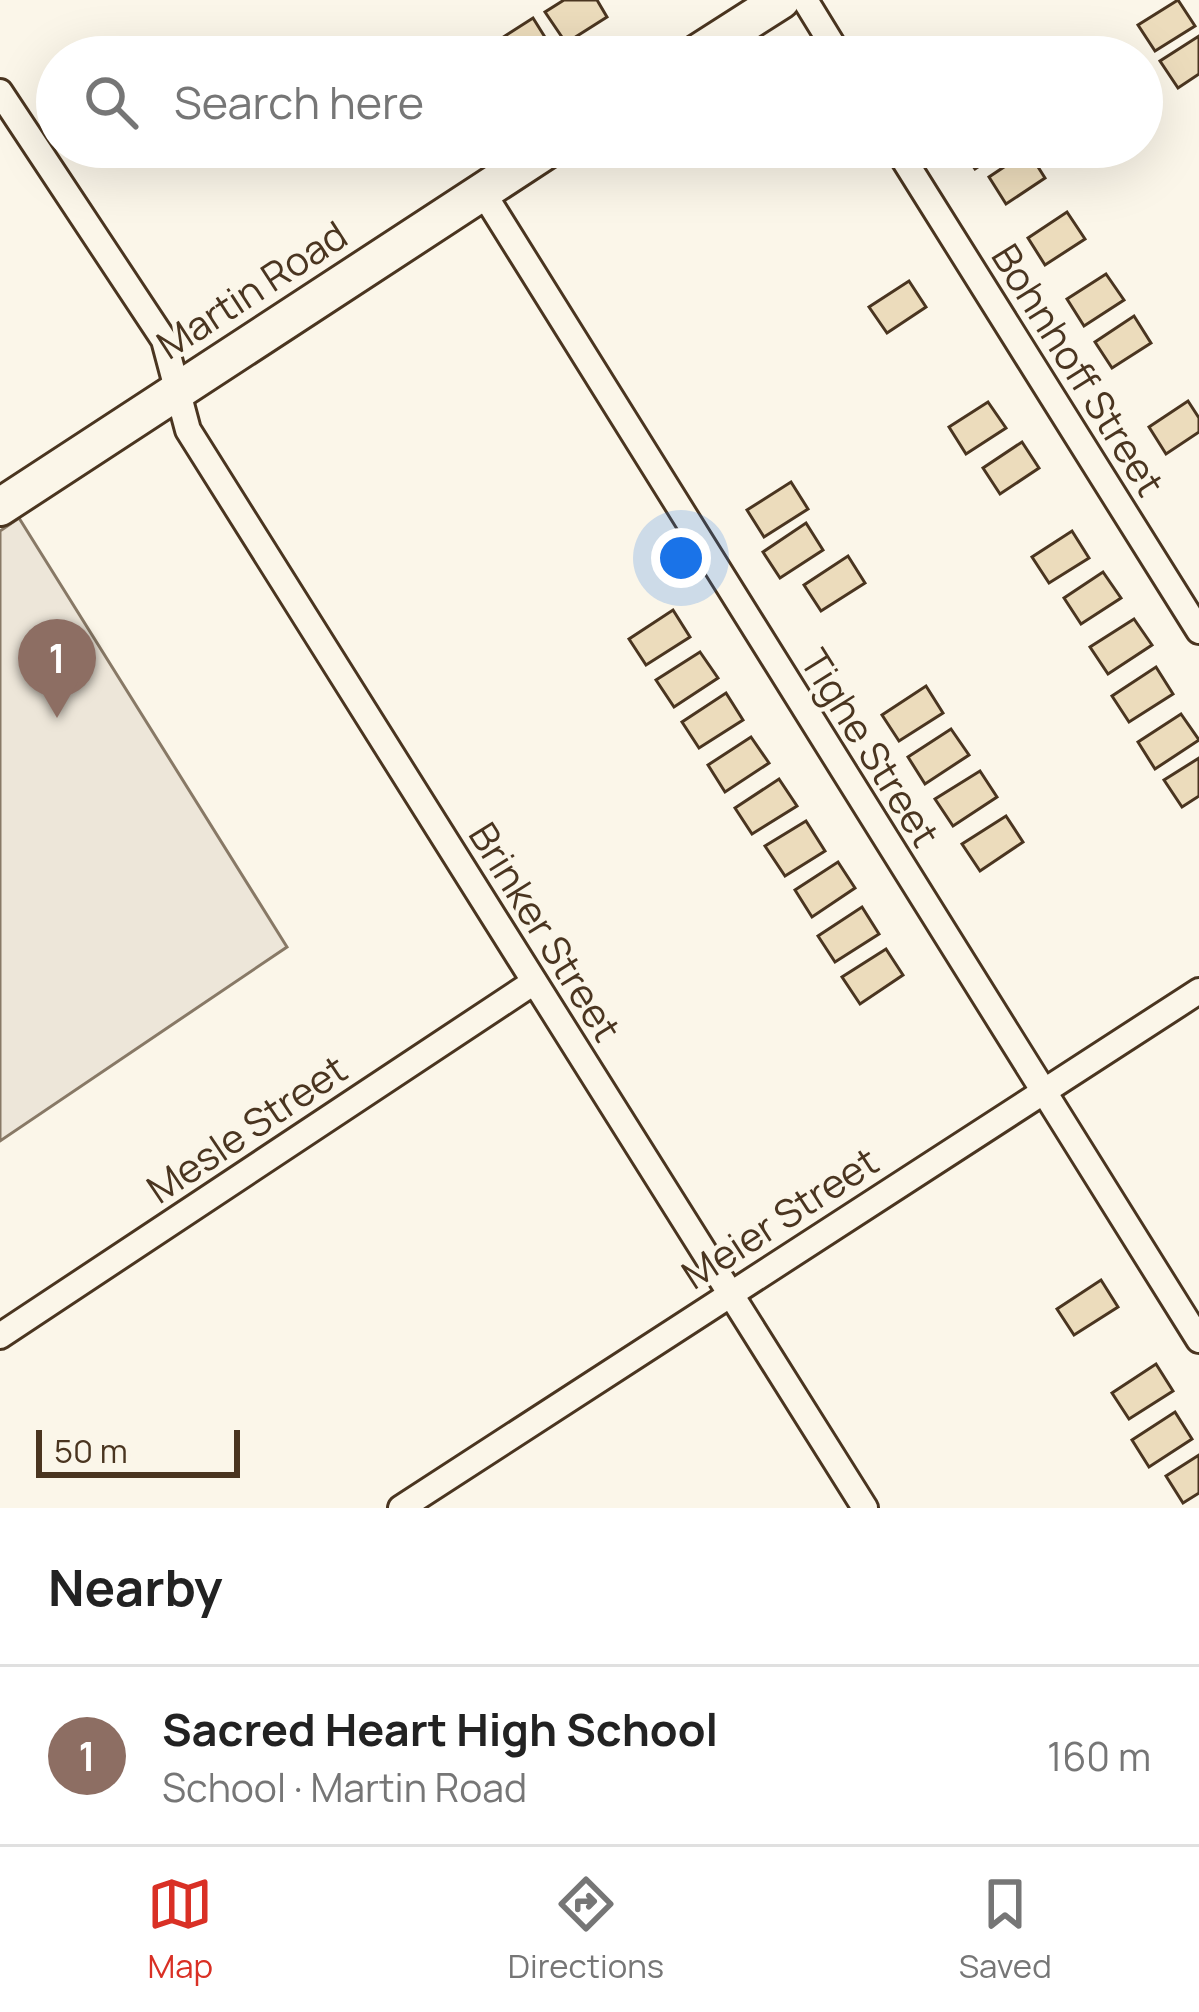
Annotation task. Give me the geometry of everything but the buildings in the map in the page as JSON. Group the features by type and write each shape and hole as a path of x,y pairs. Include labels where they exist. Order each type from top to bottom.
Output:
{"street":[{"path":"725,36 781,0"},
{"path":"805,0 827,36"},
{"name":"Brinker Street","path":"0,92 36,146"},
{"name":"Brinker Street","path":"50,168 164,340 188,430 865,1508"},
{"name":"Martin Road","path":"0,507 518,168"},
{"name":"Bohnhoff Street","path":"909,168 1199,632"},
{"name":"Tighe Street","path":"482,191 1199,1340"},
{"name":"Mesle Street","path":"0,1336 534,982"},
{"name":"Meier Street","path":"401,1508 1199,991"}],"shaded area":[{"path":"19,518 287,947 0,1141 0,531"}],"place":[{"name":"Sacred Heart High School","path":"57,718"}]}
